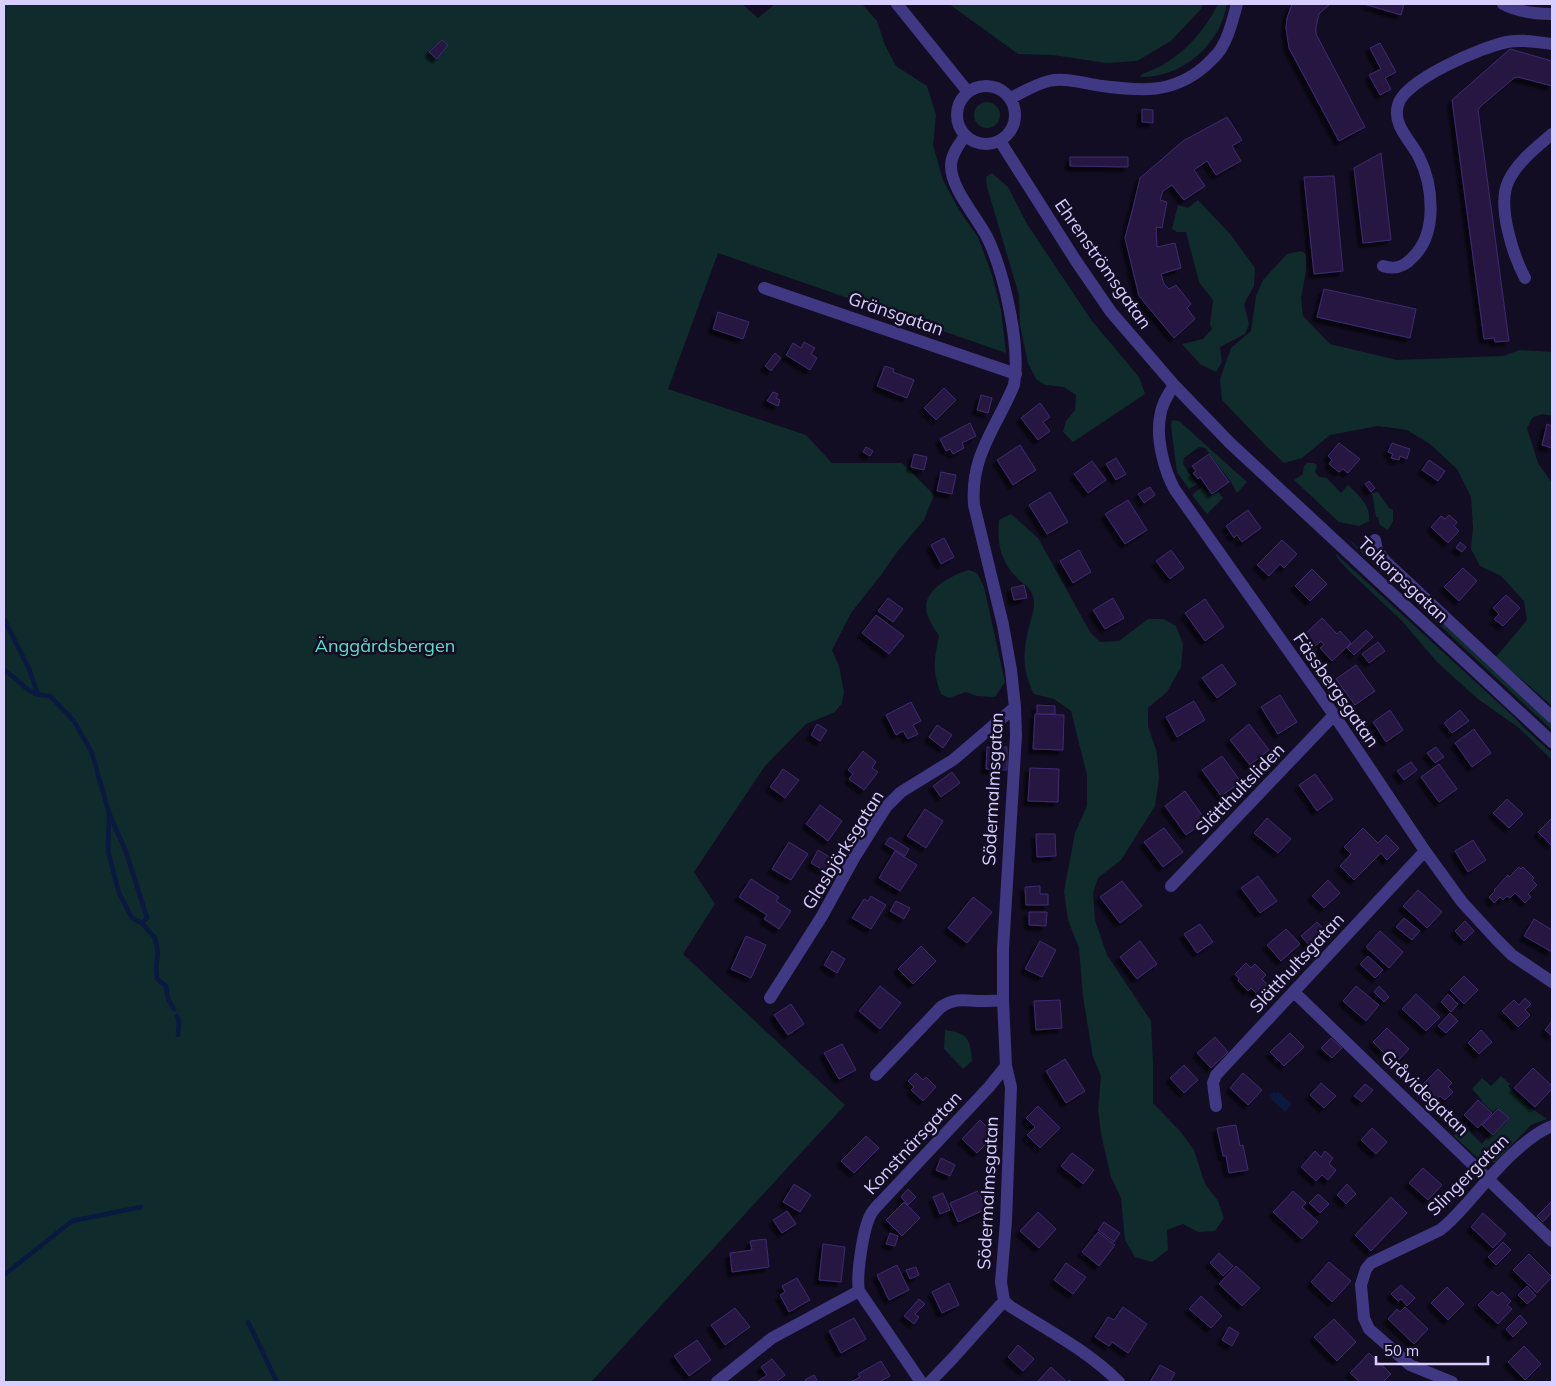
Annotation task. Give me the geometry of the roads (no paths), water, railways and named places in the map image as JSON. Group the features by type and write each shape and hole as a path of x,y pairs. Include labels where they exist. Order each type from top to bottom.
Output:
{"street":[{"path":"897,4 968,92"},
{"path":"1011,98 1049,81 1066,80 1140,90 1157,89 1182,82 1193,76 1222,48 1237,4"},
{"path":"1503,4 1538,14 1552,14"},
{"path":"1383,266 1390,268 1407,264 1420,251 1427,232 1430,211 1426,175 1419,157 1399,125 1398,104 1406,92 1426,77 1485,48 1506,42 1523,40 1552,44"},
{"path":"982,86 990,86 1005,92 1011,98 1015,110 1015,122 1010,133 1000,141 990,144 979,144 965,136 958,121 957,113 958,105 968,92 982,86"},
{"path":"1525,278 1516,261 1509,235 1506,215 1507,184 1512,173 1526,157 1552,134"},
{"name":"Södermalmsgatan","path":"965,136 950,165 952,176 967,207 986,235 996,259 1011,319 1016,374 1008,400 978,460 973,490 974,505 1003,625 1015,707 1016,735 1004,913 1003,1000 1006,1066 1011,1087 1002,1282 1004,1301"},
{"name":"Ehrenströmsgatan","path":"1000,141 1076,261 1111,312 1174,385 1230,443"},
{"name":"Gränsgatan","path":"764,288 1016,374"},
{"name":"Fässbergsgatan","path":"1174,385 1166,398 1160,416 1159,428 1166,472 1175,490 1334,715 1425,851 1462,902 1496,940 1512,954 1552,982"},
{"name":"Toltorpsgatan","path":"1230,443 1552,742"},
{"name":"Toltorpsgatan","path":"1375,540 1378,550 1386,562 1552,716"},
{"name":"Glasbjörksgatan","path":"770,998 822,916 854,858 886,807 901,792 954,760 1015,707"},
{"name":"Slätthultsliden","path":"1171,886 1334,715"},
{"name":"Slätthultsgatan","path":"1216,1106 1213,1083 1216,1075 1425,851"},
{"name":"Gråvidegatan","path":"1294,992 1552,1241"},
{"path":"876,1075 941,1006 950,1001 961,999 980,1001 1003,1000"},
{"name":"Konstnärsgatan","path":"859,1291 858,1278 865,1235 873,1211 989,1087 1006,1066"},
{"name":"Slingergatan","path":"1452,1382 1410,1365 1369,1329 1364,1318 1361,1285 1366,1269 1371,1263 1440,1230 1448,1224 1488,1179 1534,1135 1552,1126"},
{"path":"717,1382 772,1338 859,1291 863,1300 921,1382"},
{"path":"930,1382 954,1358 1004,1301 1086,1353 1119,1382"}],"water":[{"path":"1274,1092 1276,1094 1278,1092 1292,1104 1285,1112 1271,1099 1270,1096"}],"waterway":[{"path":"4,619 29,669 38,695"},
{"path":"4,670 29,690 50,696 74,721 92,753 109,813 126,852 147,918 142,923"},
{"path":"109,814 108,851 119,893 132,918 142,923 155,938 158,952 157,979 166,986 168,999 174,1009"},
{"path":"177,1016 179,1022 178,1035"},
{"path":"4,1275 72,1221 141,1207"},
{"path":"248,1322 277,1382"}],"park label":[{"name":"Änggårdsbergen","path":"385,646"}]}
